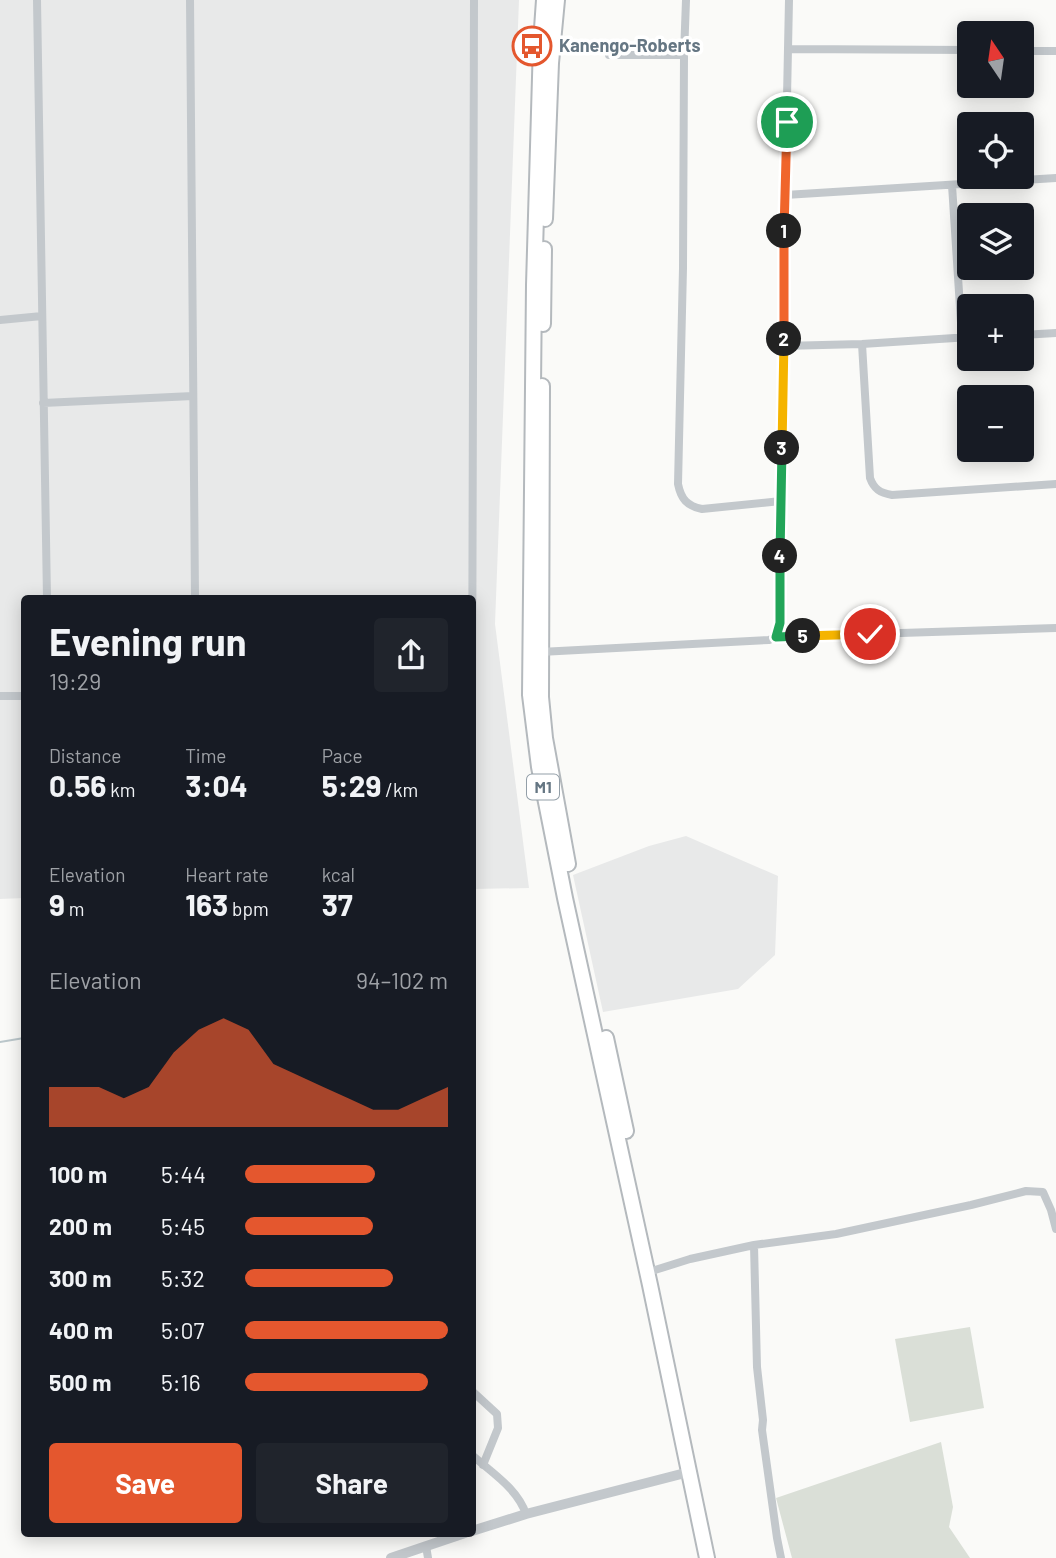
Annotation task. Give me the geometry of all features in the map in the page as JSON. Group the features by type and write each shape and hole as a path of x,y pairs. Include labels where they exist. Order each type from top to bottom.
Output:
{"highway":[{"name":"M1","path":"544,0 534,285 535,652 542,717 574,898 613,1068 716,1558"},
{"name":"M1","path":"557,0 551,63 535,652 530,695 551,830 706,1558"}],"street":[{"path":"37,0 47,595"},
{"path":"190,0 195,595"},
{"path":"472,595 474,0"},
{"path":"686,0 678,484 688,504 702,509 780,501"},
{"path":"776,637 780,623 789,0"},
{"path":"789,49 957,50"},
{"path":"1034,51 1056,51"},
{"path":"609,55 684,55"},
{"path":"785,195 1056,178"},
{"path":"952,185 962,294"},
{"path":"0,320 42,316"},
{"path":"1034,334 1056,333"},
{"path":"783,346 957,339"},
{"path":"862,344 870,478 877,490 892,495 1056,484"},
{"path":"43,403 193,396"},
{"path":"535,652 769,640 776,637 1056,628"},
{"path":"0,696 21,696"},
{"path":"655,1270 754,1245 836,1234 1026,1191 1042,1192 1056,1229"},
{"path":"754,1245 757,1367 762,1430 781,1558"},
{"path":"476,1395 497,1414 498,1428 483,1465"},
{"path":"476,1459 515,1493 522,1501 526,1514"},
{"path":"476,1530 526,1514 689,1472"},
{"path":"391,1558 453,1537"},
{"path":"426,1546 428,1558"}],"shaded area":[{"path":"0,0 519,0 495,624 529,888 476,889 476,595 21,595 21,898 0,899"},
{"path":"686,836 778,876 775,955 738,989 603,1012 573,875 649,846"},
{"path":"970,1327 984,1408 910,1422 895,1339"},
{"path":"941,1442 953,1507 949,1527 970,1558 792,1558 776,1498"}],"waterway":[{"path":"0,1042 21,1038"}],"place":[{"name":"Kanengo-Roberts","path":"532,46"}],"route":[{"path":"787,122 780,623 776,637 870,634"}]}
